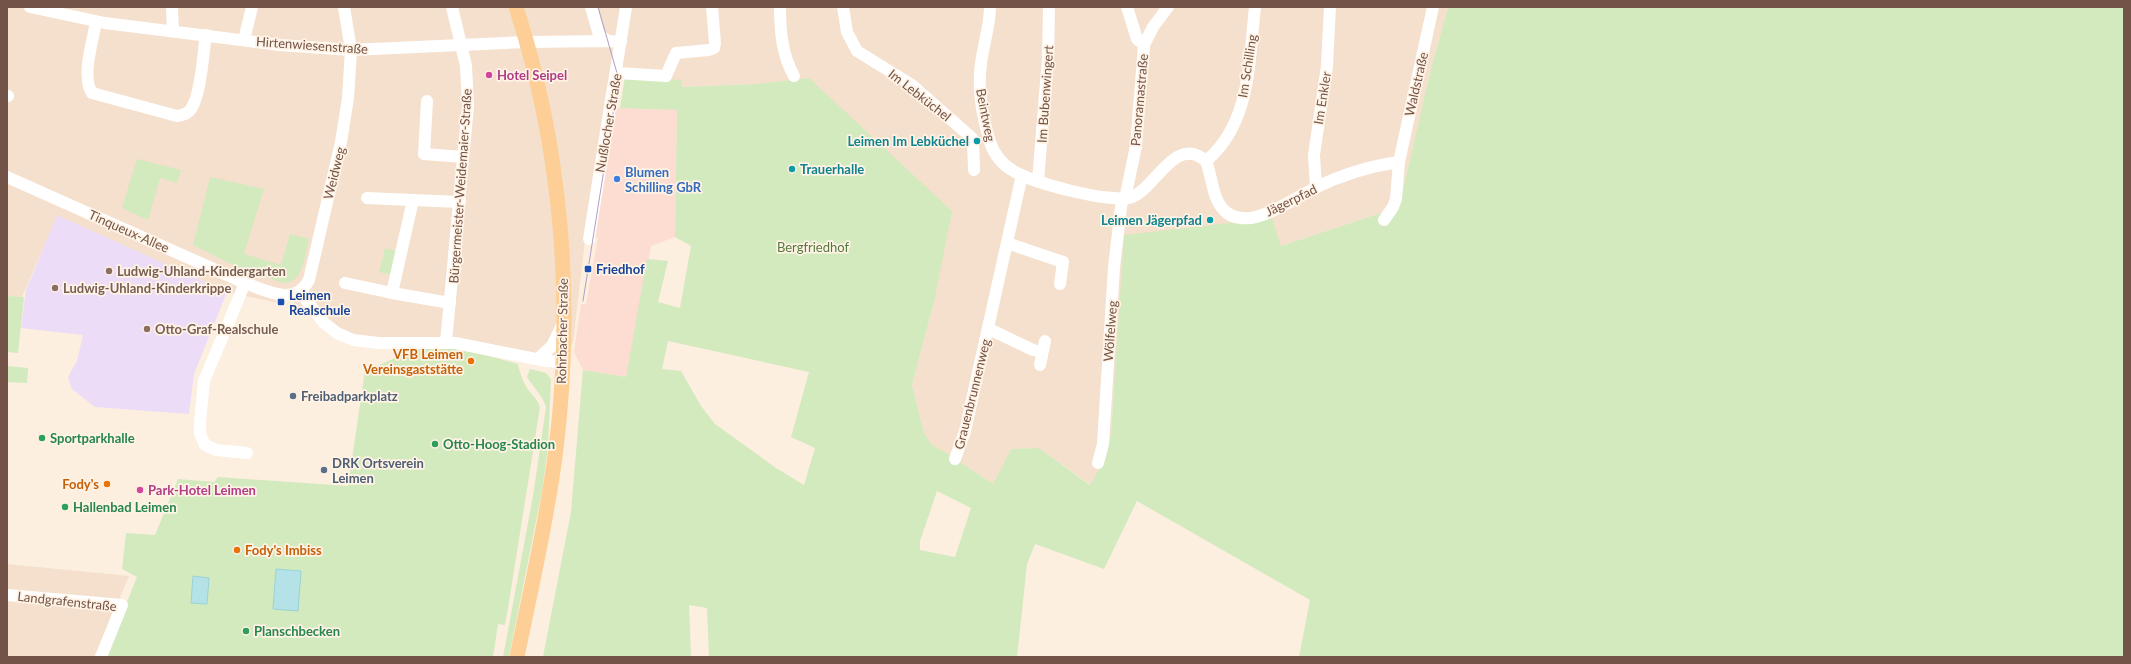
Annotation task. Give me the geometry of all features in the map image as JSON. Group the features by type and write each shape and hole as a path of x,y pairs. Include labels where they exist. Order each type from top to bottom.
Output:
{"main road":[{"name":"Rohrbacher Straße","path":"516,7 527,42 544,111 556,185 562,252 564,321 559,424 551,480 517,657"}],"street":[{"name":"Hirtenwiesenstraße","path":"30,7 68,11 96,22 244,40 351,50 527,42 621,42"},
{"path":"172,7 173,31"},
{"path":"244,40 252,7"},
{"name":"Weidweg","path":"300,292 307,286 311,274 341,142 348,98 351,50 344,7"},
{"name":"Bürgermeister-Weidemaier-Straße","path":"446,342 468,106 463,46 452,7"},
{"path":"591,7 598,35 608,41"},
{"name":"Nußlocher Straße","path":"589,238 617,73 626,7"},
{"path":"617,73 666,76 676,53 709,50 714,48 715,43 712,7"},
{"path":"780,7 780,26 784,52 794,76"},
{"name":"Im Lebküchel","path":"843,7 847,32 857,51 912,85 972,138 974,170"},
{"name":"Beintweg","path":"990,7 980,66 982,104 990,142 996,155 1005,166 1038,181 1098,196 1124,199"},
{"name":"Im Bubenwingert","path":"1038,181 1048,58 1049,7"},
{"path":"1127,7 1137,39 1144,45"},
{"name":"Panoramastraße","path":"1124,199 1136,146 1144,45 1153,27 1168,7"},
{"name":"Im Schilling","path":"1206,161 1228,136 1239,112 1248,75 1255,7"},
{"name":"Im Enkler","path":"1316,188 1314,155 1327,66 1330,7"},
{"name":"Waldstraße","path":"1399,162 1433,7"},
{"path":"96,22 88,76 88,85 92,93 177,116 187,113 192,106 200,80 206,35"},
{"path":"426,101 424,154 463,157"},
{"path":"1124,199 1143,191 1174,158 1191,154 1206,161"},
{"name":"Jägerpfad","path":"1206,161 1218,202 1226,212 1237,218 1246,218 1264,214 1316,188 1359,170 1399,162"},
{"path":"1384,220 1396,201 1399,162"},
{"name":"Grauenbrunnenweg","path":"955,459 963,439 989,329 1022,175"},
{"name":"Tinqueux-Allee","path":"7,177 245,283 282,296 293,295 300,292"},
{"path":"367,198 460,202"},
{"name":"Wölfelweg","path":"1098,463 1103,444 1114,274 1124,199"},
{"path":"392,293 413,200"},
{"path":"1007,243 1064,258 1060,284"},
{"path":"245,283 207,372 200,422 200,434 205,445 216,450 247,453"},
{"path":"345,283 450,303"},
{"path":"300,292 324,323 343,336 353,340 379,343 446,342 538,359 563,362"},
{"path":"538,359 552,346 564,321"},
{"name":"Grauenbrunnenweg","path":"989,329 1033,350 1044,346 1040,365"},
{"name":"Landgrafenstraße","path":"7,595 122,605 101,657"}],"shaded area":[{"path":"7,7 1448,7 1430,73 1399,207 1281,246 1114,385 1111,435 1105,459 1091,485 1039,448 1011,449 993,484 953,457 932,446 924,433 912,385 934,302 809,78 756,84 682,87 682,81 625,77 607,86 591,188 573,343 563,360 416,340 351,336 318,323 291,300 278,303 227,292 57,216 22,297 7,296"},
{"path":"604,107 677,110 675,237 651,246 626,377 583,370 574,352 581,304 586,304 598,237 586,240 591,188"},
{"name":"Otto-Graf-Realschule","path":"57,215 227,292 194,374 189,414 95,407 72,389 68,377 77,361 83,335 21,328 26,290"},
{"path":"7,564 129,576 94,657 7,657"}],"green space":[{"name":"Bergfriedhof","path":"1448,7 2124,7 2124,657 1299,657 1310,600 1137,501 1104,569 1035,544 1027,564 1017,657 709,657 707,608 689,605 691,657 543,657 571,512 583,370 626,377 647,259 668,261 658,302 680,308 691,246 675,237 677,110 620,108 625,77 682,80 682,87 756,84 809,78 952,211 934,302 912,385 924,433 932,445 953,457 993,484 1011,449 1039,448 1090,485 1105,459 1111,435 1124,235 1272,218 1281,246 1399,207 1430,73","holes":["668,341 809,372 791,437 815,448 804,485 776,468 715,424 701,406 681,371 662,369","937,491 971,508 955,557 920,550 920,541"]},
{"path":"137,159 181,170 177,183 160,178 148,220 122,208"},
{"path":"210,177 264,189 244,254 281,265 290,234 309,239 302,267 295,279 290,282 283,283 235,266 193,245"},
{"path":"385,248 396,251 391,275 379,272"},
{"path":"7,296 24,297 18,353 7,352"},
{"path":"451,346 518,364 525,384 537,400 540,407 505,625 498,624 493,657 105,657 137,577 122,569 126,533 155,535 178,479 214,482 218,477 348,486 365,371 395,358 398,348"},
{"path":"7,366 28,368 27,383 7,382"},
{"path":"530,369 546,373 551,379 548,447 542,491 509,657 503,657 533,496 546,407 540,395 527,377"}],"water":[{"path":"276,569 301,571 298,611 273,609"},
{"path":"193,576 209,578 207,604 191,603"}],"tram line":[{"path":"583,301 617,88 617,73 598,7"}],"place":[{"name":"Hotel Seipel","path":"489,75"},
{"name":"Leimen Im Lebküchel","path":"977,141"},
{"name":"Trauerhalle","path":"792,169"},
{"name":"Blumen Schilling GbR","path":"617,179"},
{"name":"Leimen Jägerpfad","path":"1210,220"},
{"name":"Friedhof","path":"588,269"},
{"name":"Ludwig-Uhland-Kindergarten","path":"109,271"},
{"name":"Ludwig-Uhland-Kinderkrippe","path":"55,288"},
{"name":"Leimen Realschule","path":"281,302"},
{"name":"Otto-Graf-Realschule","path":"147,329"},
{"name":"VFB Leimen Vereinsgaststätte","path":"471,361"},
{"name":"Freibadparkplatz","path":"293,396"},
{"name":"Sportparkhalle","path":"42,438"},
{"name":"Otto-Hoog-Stadion","path":"435,444"},
{"name":"DRK Ortsverein Leimen","path":"324,470"},
{"name":"Fody's","path":"107,484"},
{"name":"Park-Hotel Leimen","path":"140,490"},
{"name":"Hallenbad Leimen","path":"65,507"},
{"name":"Fody's Imbiss","path":"237,550"},
{"name":"Planschbecken","path":"246,631"}]}
